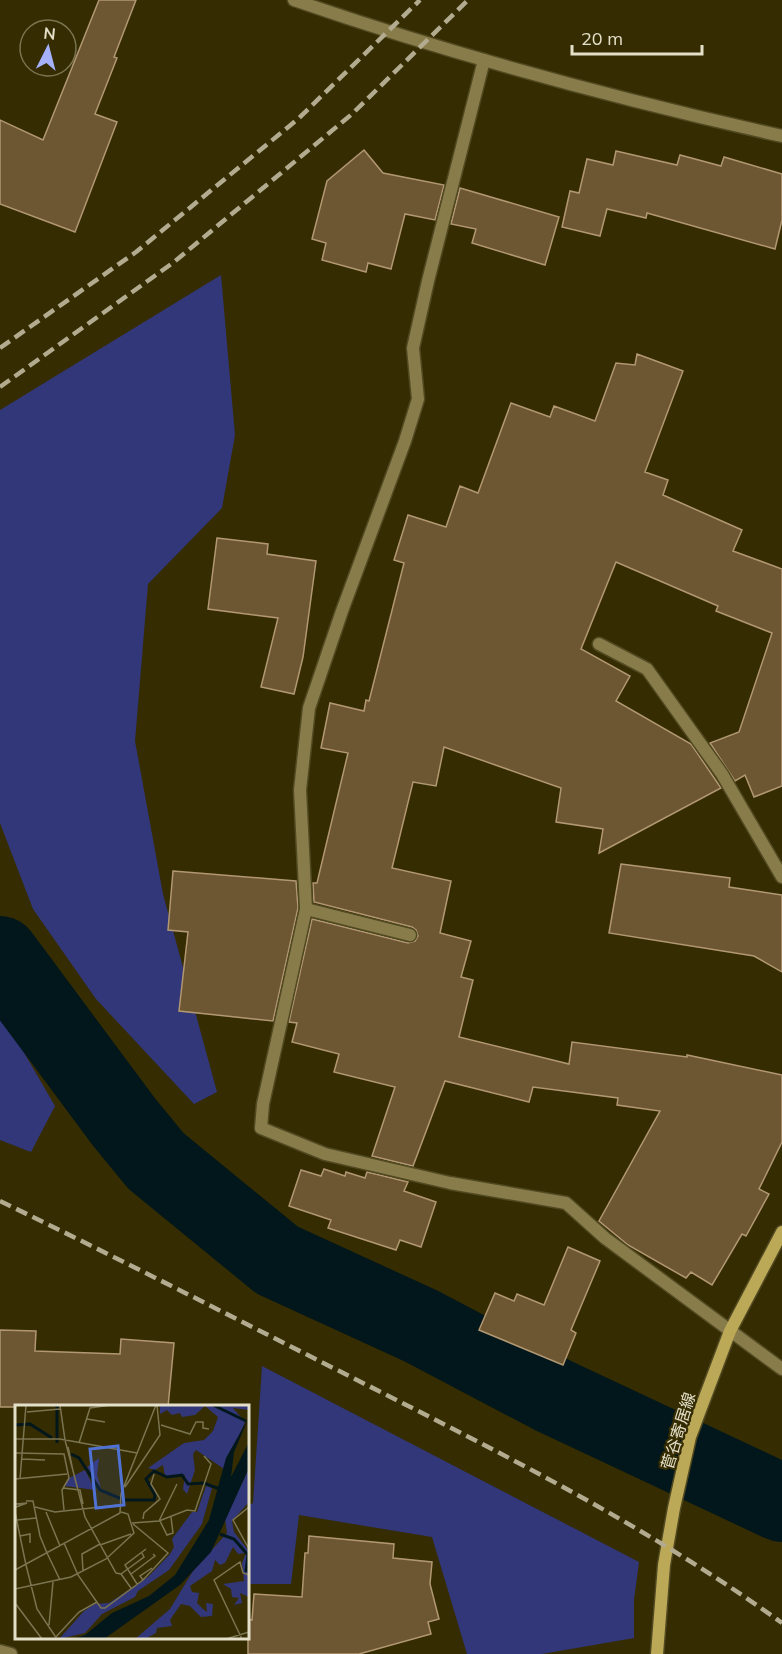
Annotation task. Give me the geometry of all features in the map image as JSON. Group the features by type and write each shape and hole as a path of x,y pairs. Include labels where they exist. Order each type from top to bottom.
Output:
{"main road":[{"name":"菅谷寄居線","path":"656,1654 664,1565 690,1437 730,1331 782,1232"}],"street":[{"path":"294,0 388,33 484,60 782,136"},
{"path":"484,60 413,348 418,399 309,708 300,790 306,909 262,1104 261,1128 325,1154 450,1183 566,1203 605,1238 782,1369"},
{"path":"599,644 647,669 722,774 782,878"},
{"path":"306,909 410,935"},
{"path":"0,1652 11,1654"}],"shaded area":[{"path":"221,275 235,435 222,508 148,584 135,741 163,894 217,1092 194,1104 96,999 33,909 0,823 0,410"},
{"path":"0,1011 55,1106 31,1152 0,1140"},
{"path":"262,1366 639,1562 634,1600 634,1638 542,1654 467,1654 432,1537 299,1515 291,1584 249,1584 249,1505 253,1503"}],"building":[{"path":"99,0 136,0 95,114 117,122 75,232 0,204 0,120 43,140 68,78 78,78 78,52"},
{"path":"364,150 383,173 444,185 435,220 405,214 391,269 368,263 366,272 322,260 326,243 312,239 327,181"},
{"path":"616,151 677,165 680,155 721,166 724,157 782,174 782,220 775,249 647,213 646,218 607,209 600,236 562,227 570,191 579,193 587,159 613,165"},
{"path":"460,188 559,217 545,265 472,243 476,229 451,224"},
{"path":"637,354 683,371 645,472 668,480 663,495 742,530 733,551 782,569 782,786 754,797 745,775 735,781 710,743 739,732 772,633 716,611 718,606 616,562 581,649 630,676 616,701 691,744 721,788 599,853 603,829 556,822 561,788 444,747 436,786 413,782 392,868 451,881 440,933 471,941 461,977 473,980 459,1037 569,1064 572,1042 687,1057 687,1055 782,1075 782,1142 759,1189 769,1194 746,1236 742,1234 712,1285 691,1272 686,1278 628,1245 599,1221 660,1111 617,1105 618,1098 533,1087 529,1102 445,1081 413,1166 372,1156 395,1087 334,1072 339,1054 292,1042 297,1023 289,1022 312,919 408,943 415,941 418,936 412,927 314,902 313,883 317,883 348,753 321,748 330,703 364,711 366,700 369,701 404,563 394,560 408,515 446,527 460,486 478,493 511,403 550,417 554,406 595,421 616,363 635,365"},
{"path":"217,538 268,544 267,554 316,561 303,657 294,694 261,687 278,618 208,609"},
{"path":"621,864 730,878 729,887 782,895 782,972 754,956 609,933"},
{"path":"173,871 296,881 298,908 273,1021 179,1011 188,932 168,930"},
{"path":"324,1169 345,1176 346,1172 365,1178 367,1172 408,1182 404,1191 436,1202 421,1247 400,1240 396,1250 328,1228 331,1220 289,1206 301,1170 321,1176"},
{"path":"568,1247 600,1261 571,1330 576,1333 563,1365 479,1330 495,1293 514,1301 517,1294 544,1305"},
{"path":"0,1330 36,1331 35,1351 120,1354 121,1339 174,1343 168,1405 15,1405 15,1407 0,1407"},
{"path":"309,1536 394,1544 393,1558 432,1562 430,1584 439,1619 428,1622 431,1634 359,1654 248,1654 249,1619 252,1620 254,1594 302,1597 305,1553 308,1553"}],"waterway":[{"path":"0,955 124,1122 156,1161 277,1260 421,1326 554,1396 782,1503"}],"railway":[{"path":"0,348 136,252 298,119 420,0"},
{"path":"0,387 174,262 352,114 468,0"},
{"path":"0,1201 521,1464 628,1523 732,1588 782,1623"}]}
